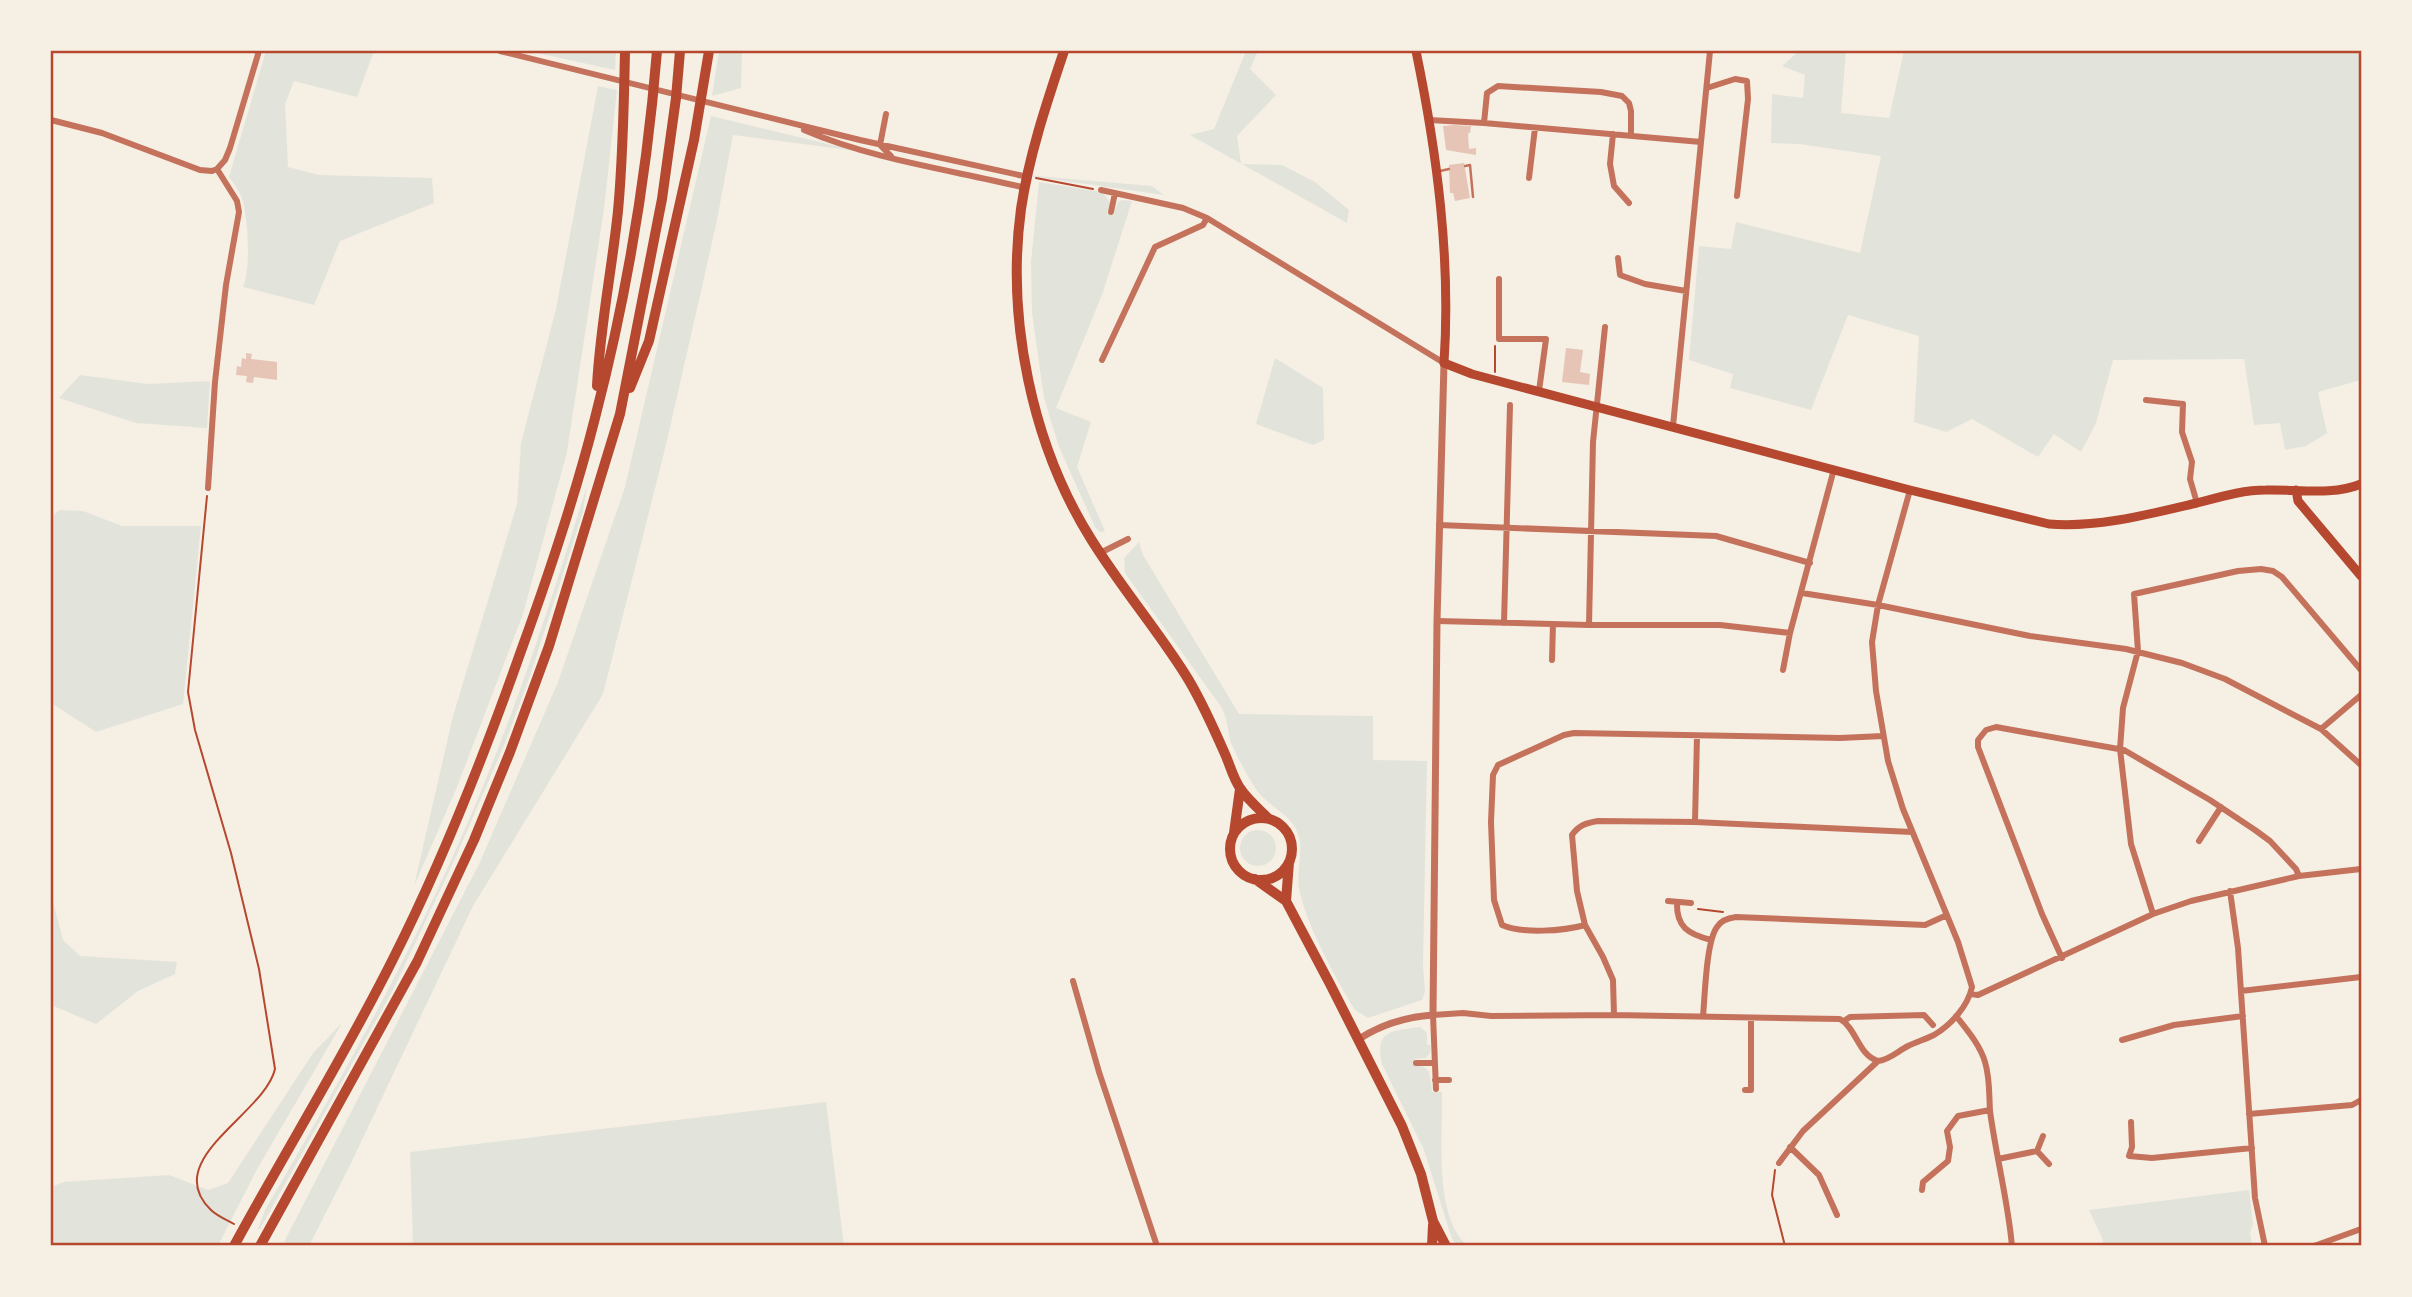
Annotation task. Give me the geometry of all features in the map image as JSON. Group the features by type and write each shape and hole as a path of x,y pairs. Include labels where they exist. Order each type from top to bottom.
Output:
{"highway":[{"path":"595,418 599,346 618,209 625,51"},
{"path":"234,1245 325,1086 393,959 448,841 488,745 549,575 595,418 621,303 643,167 657,51"},
{"path":"620,414 662,199 680,51"},
{"path":"260,1246 417,962 474,840 510,752 549,646 620,414 649,341 694,140 709,51"}],"main road":[{"path":"1064,51 1049,95 1021,211 1018,288 1025,369 1041,429 1063,484 1090,537 1186,676 1208,716 1240,789 1269,819"},
{"path":"1416,51 1437,171 1445,274 1444,363 1472,374 2049,524 2072,526 2121,519 2243,492 2335,491 2361,484"},
{"path":"2296,490 2298,502 2361,576"},
{"path":"1240,789 1230,852 1233,862 1238,870 1286,901 1402,1126 1421,1174 1433,1221 1446,1246"},
{"path":"1234,833 1248,821 1258,818 1278,823 1286,831 1292,851 1286,901"},
{"path":"1255,879 1275,877 1289,862"},
{"path":"1433,1221 1433,1246"}],"street":[{"path":"51,120 102,132 200,170 212,172 225,160 230,148 260,51"},
{"path":"500,51 1027,182"},
{"path":"1673,426 1710,51"},
{"path":"1707,88 1735,79 1747,81 1748,99 1737,196"},
{"path":"1484,123 1488,93 1498,86 1601,92 1622,96 1629,103 1630,135"},
{"path":"886,114 880,145 896,159"},
{"path":"1429,121 1484,123 1701,142"},
{"path":"786,122 844,146 896,159 1027,182"},
{"path":"1529,178 1535,128"},
{"path":"1613,134 1610,164 1614,186 1629,203"},
{"path":"208,488 215,378 226,285 239,212 237,201 217,169"},
{"path":"1101,190 1185,209 1207,218 1444,363 1437,621 1433,1015 1436,1089"},
{"path":"1111,212 1115,193"},
{"path":"1102,360 1155,247 1203,225 1207,218"},
{"path":"1618,258 1620,275 1646,284 1686,291"},
{"path":"1499,279 1499,339 1546,339 1539,391"},
{"path":"1589,625 1593,442 1605,327"},
{"path":"2146,400 2183,404 2182,432 2192,462 2190,479 2197,503"},
{"path":"1504,623 1510,405"},
{"path":"1783,670 1790,633 1834,469"},
{"path":"1779,1163 1803,1131 1878,1061 1934,1035 1956,1016 1971,994 1971,980 1912,832 1888,761 1883,736 1872,642 1878,605 1910,490"},
{"path":"1439,526 1716,536 1810,564"},
{"path":"1100,553 1128,539"},
{"path":"2153,914 2131,844 2120,749 2123,708 2138,651 2134,594 2238,571 2273,571 2282,577 2361,670"},
{"path":"1802,593 1878,605 2030,636 2138,651 2182,663 2225,679 2321,729 2361,765"},
{"path":"1437,621 1720,625 1790,633"},
{"path":"1552,660 1553,624"},
{"path":"2321,729 2361,695"},
{"path":"2062,958 2037,902 1978,747 1978,740 1986,730 1996,727 2120,749 2161,769 2270,841 2296,869 2299,876"},
{"path":"1585,925 1575,928 1523,930 1502,925 1494,900 1491,822 1493,775 1498,765 1574,733 1840,738 1883,736"},
{"path":"1695,822 1697,736"},
{"path":"2199,841 2221,807"},
{"path":"1614,1015 1613,979 1604,957 1585,925 1574,866 1572,835 1578,828 1598,821 1695,822 1912,832"},
{"path":"1971,994 1978,995 2153,914 2192,901 2299,876 2361,869"},
{"path":"2230,891 2238,948 2255,1198 2265,1246"},
{"path":"1668,901 1691,903"},
{"path":"1677,902 1676,914 1684,928 1712,940"},
{"path":"1703,1016 1712,940 1722,922 1736,917 1925,925 1947,915"},
{"path":"2241,991 2361,977"},
{"path":"1073,981 1099,1072 1157,1246"},
{"path":"1359,1039 1390,1023 1415,1016 1463,1013 1491,1016 1840,1019 1867,1055 1878,1061"},
{"path":"1844,1021 1850,1017 1924,1015 1933,1025"},
{"path":"1956,1016 1974,1040 1985,1061 1990,1110 2012,1246"},
{"path":"2122,1040 2174,1025 2243,1016"},
{"path":"1745,1090 1751,1090 1751,1019"},
{"path":"1416,1063 1435,1063"},
{"path":"1435,1080 1449,1080"},
{"path":"2249,1114 2353,1105 2361,1100"},
{"path":"1922,1190 1923,1182 1948,1161 1950,1147 1947,1131 1958,1116 1990,1110"},
{"path":"2131,1122 2132,1147 2129,1156 2152,1158 2252,1149"},
{"path":"2037,1151 2043,1136"},
{"path":"1790,1147 1819,1175 1837,1215"},
{"path":"1998,1158 2037,1151"},
{"path":"2037,1151 2049,1164"},
{"path":"2314,1246 2361,1229"}],"lane":[{"path":"1465,166 1470,165 1473,197"},
{"path":"1437,171 1449,169"}],"path":[{"path":"1027,182 1101,190"},
{"path":"1495,380 1495,347 1499,339"},
{"path":"208,488 188,692 195,730 231,853 256,957 275,1055 275,1069 272,1081 256,1102 211,1147 198,1168 197,1182 202,1198 211,1211 242,1229"},
{"path":"1691,903 1691,908 1730,912 1736,917"},
{"path":"1779,1163 1772,1184 1772,1195 1785,1246"}],"shaded area":[{"path":"266,51 374,51 357,97 294,81 285,104 288,167 319,175 432,178 434,203 340,241 314,305 243,287 248,257 246,221 242,199 229,177"},
{"path":"528,51 616,51 615,70"},
{"path":"719,51 742,51 741,88 712,96"},
{"path":"1246,51 1258,51 1250,69 1276,95 1237,136 1241,164 1190,135 1214,129"},
{"path":"1799,51 1846,51 1841,113 1889,118 1904,51 2361,51 2361,380 2318,392 2327,433 2306,446 2285,450 2280,423 2254,425 2244,359 2113,360 2096,423 2081,452 2054,434 2038,457 1972,419 1946,432 1914,422 1919,336 1848,315 1811,410 1730,388 1733,374 1689,360 1699,246 1731,249 1736,222 1860,253 1881,156 1799,144 1771,143 1772,94 1803,98 1805,75 1782,66"},
{"path":"598,86 617,90 604,209 567,452 523,614 457,787 414,886 453,716 517,504 521,443 556,309"},
{"path":"711,116 857,151 733,135 716,225 666,445 603,694 473,906 309,1246 294,1246 284,1242 480,862 558,682 625,487"},
{"path":"1242,164 1282,165 1315,182 1349,210 1347,223"},
{"path":"1014,174 1152,186 1164,195"},
{"path":"1039,182 1102,192 1110,202 1107,213 1114,213 1118,202 1122,200 1132,201 1103,292 1056,408 1091,422 1077,467 1105,531 1100,532 1095,527 1059,447 1044,398 1032,313 1031,262"},
{"path":"1275,358 1323,388 1324,440 1313,445 1256,424"},
{"path":"80,375 148,384 210,381 207,428 136,423 59,398"},
{"path":"587,485 583,512 530,676 505,743 454,861 393,990 258,1229 265,1210 374,1016 449,866 519,692"},
{"path":"60,510 83,511 122,526 201,526 183,704 96,732 51,703 51,517"},
{"path":"1139,542 1143,555 1239,714 1373,716 1373,760 1427,761 1423,965 1425,991 1422,1000 1368,1018 1355,1010 1322,950 1302,902 1298,881 1300,840 1295,827 1255,787 1232,745 1222,708 1125,573 1124,558"},
{"path":"1258,830 1271,835 1276,848 1271,861 1258,866 1245,861 1240,848 1245,835"},
{"path":"51,894 63,940 80,956 177,962 175,974 138,991 96,1024 51,1005"},
{"path":"342,1023 255,1173 218,1246 51,1246 51,1187 64,1182 169,1175 208,1190 228,1183 313,1053"},
{"path":"1420,1027 1427,1033 1427,1045 1431,1045 1430,1053 1426,1058 1415,1059 1415,1065 1429,1071 1432,1092 1442,1092 1441,1152 1445,1196 1449,1216 1457,1233 1468,1246 1456,1246 1451,1236 1424,1150 1382,1064 1380,1053 1383,1038 1394,1031"},
{"path":"826,1102 844,1246 413,1246 410,1152"},
{"path":"2249,1190 2253,1224 2250,1233 2252,1246 2102,1246 2103,1240 2089,1210"}],"building":[{"path":"1443,126 1471,126 1468,133 1469,149 1476,148 1476,155 1446,150"},
{"path":"1464,163 1470,198 1455,201 1453,193 1450,193 1449,165"},
{"path":"1566,348 1583,350 1580,372 1590,374 1589,385 1562,382"},
{"path":"246,353 252,354 251,359 277,362 277,380 254,377 253,383 246,382 247,376 236,375 237,366 241,367"}]}
